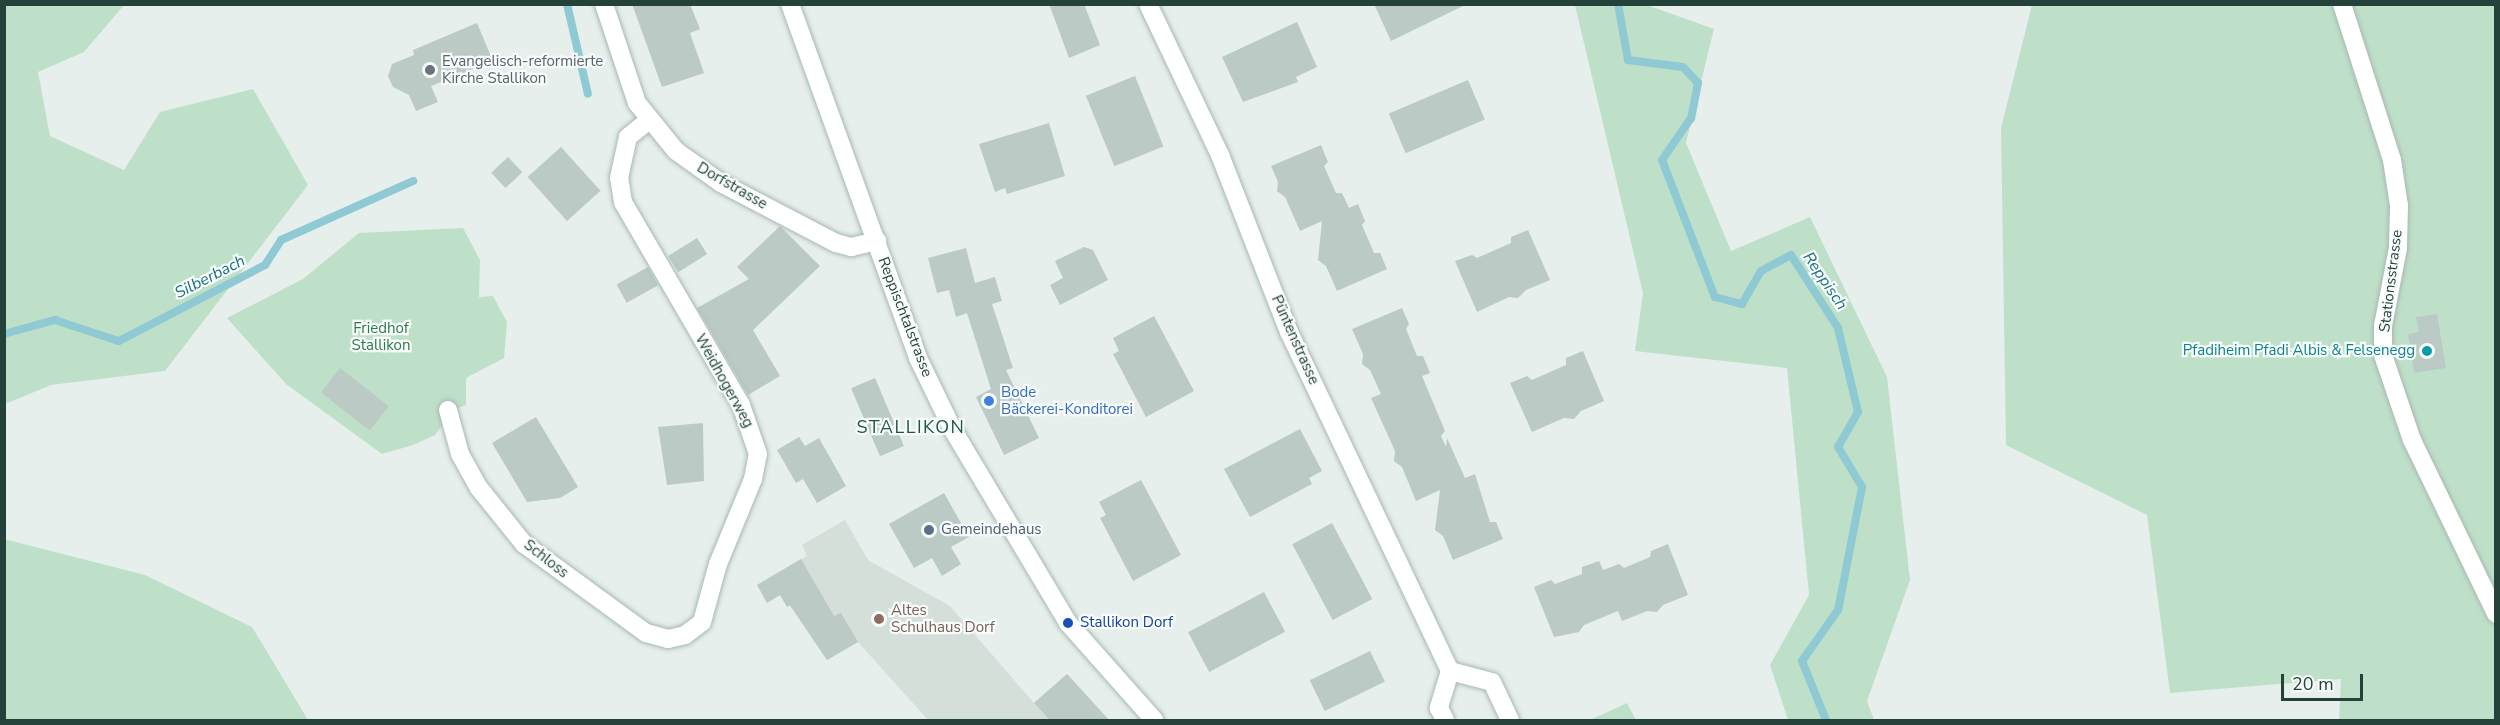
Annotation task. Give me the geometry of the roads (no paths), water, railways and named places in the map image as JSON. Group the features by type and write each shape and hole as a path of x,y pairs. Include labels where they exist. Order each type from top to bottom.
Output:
{"street":[{"name":"Dorfstrasse","path":"604,4 629,85 648,121 676,151 721,183 836,243 851,247 877,242"},
{"name":"Reppischtalstrasse","path":"790,4 918,358 958,440 1068,623 1154,720"},
{"name":"Püntenstrasse","path":"1148,4 1220,155 1289,332 1450,671"},
{"name":"Stationsstrasse","path":"2342,4 2392,160 2399,206 2398,248 2383,326 2385,363 2412,440 2496,614"},
{"name":"Weidhogerweg","path":"648,121 628,136 619,178 623,202 741,405 758,454 753,479 718,564 702,622 685,635 668,639"},
{"name":"Schloss","path":"448,410 460,454 479,488 524,544 646,633 668,639"},
{"path":"1445,720 1439,708 1450,671 1492,682 1510,720"}],"waterway":[{"name":"Silberbach","path":"567,4 588,94"},
{"name":"Reppisch","path":"1618,4 1628,60 1683,67 1698,83 1691,118 1662,160 1715,297 1742,304 1761,271 1791,255 1838,328 1858,412 1838,447 1862,487 1838,610 1802,661 1826,720"},
{"name":"Silberbach","path":"4,334 55,320 119,341 265,265 281,240 413,181"}],"place":[{"name":"Evangelisch-reformierte Kirche Stallikon","path":"430,70"},
{"name":"Pfadiheim Pfadi Albis & Felsenegg","path":"2427,351"},
{"name":"Bode Bäckerei-Konditorei","path":"989,401"},
{"name":"Gemeindehaus","path":"929,530"},
{"name":"Altes Schulhaus Dorf","path":"879,619"},
{"name":"Stallikon Dorf","path":"1068,623"}],"district":[{"name":"STALLIKON","path":"911,427"}],"park label":[{"name":"Friedhof Stallikon","path":"381,336"}]}
